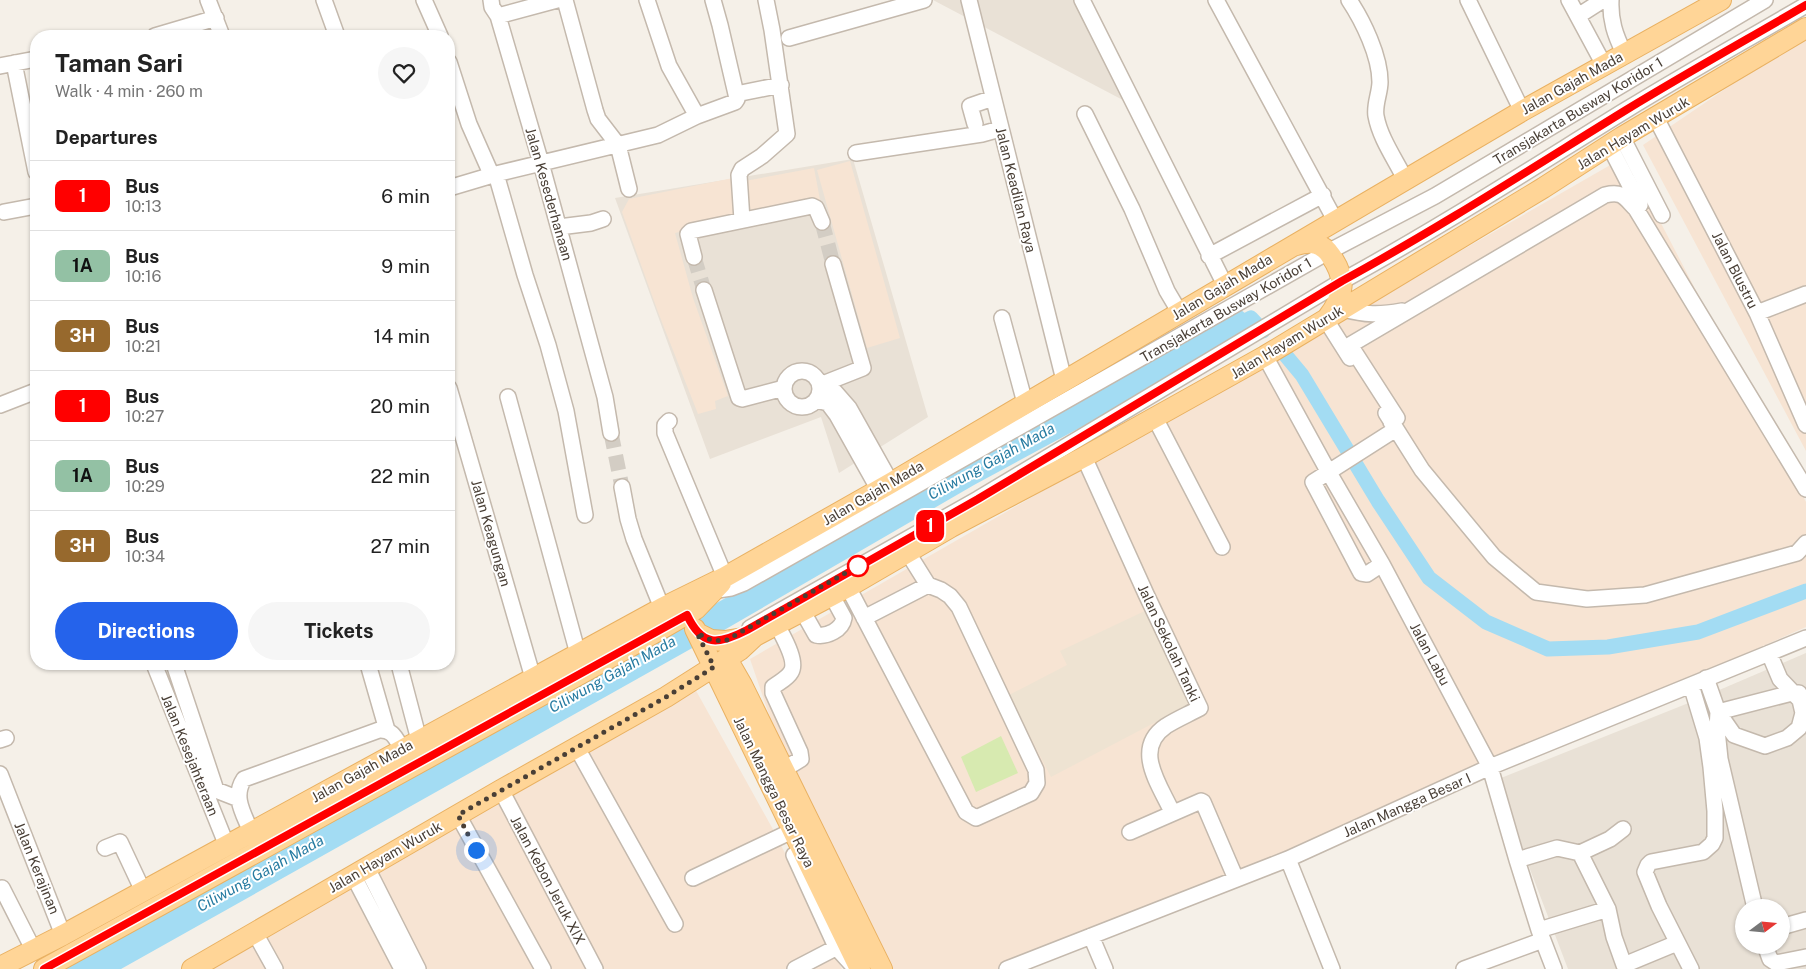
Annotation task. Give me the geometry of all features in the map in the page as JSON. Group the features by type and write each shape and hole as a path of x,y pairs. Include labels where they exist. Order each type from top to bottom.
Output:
{"main road":[{"name":"Jalan Gajah Mada","path":"44,969 157,906 699,632 720,584 1180,313 1288,247 1522,111 1720,0"},
{"name":"Jalan Hayam Wuruk","path":"192,969 666,697 699,632 755,636 840,592 951,527 1156,418 1265,356 1543,188 1615,141 1806,28"},
{"path":"1288,247 1316,244 1328,252 1337,266 1342,281 1341,294 1335,308 1326,320"},
{"name":"Jalan Gajah Mada","path":"0,967 227,846 410,744 578,654 699,632"},
{"name":"Jalan Mangga Besar Raya","path":"699,632 742,685 741,710 788,832 832,890 882,969"},
{"name":"Jalan Mangga Besar Raya","path":"699,632 741,710 783,770 832,890 841,945 860,969"},
{"path":"742,685 740,674 741,661 746,649 755,636"},
{"path":"145,890 157,906"}],"street":[{"path":"208,0 220,30"},
{"path":"324,0 335,30"},
{"path":"424,0 437,30"},
{"name":"Jalan Kesederhanaan","path":"491,0 492,7 498,16 559,227 604,397 611,433"},
{"path":"498,16 557,0"},
{"path":"565,0 598,119 618,145 629,188"},
{"path":"647,0 669,66 697,116"},
{"path":"455,186 541,163 658,135 697,116 735,102 737,99 736,94 713,0"},
{"path":"742,220 738,185 742,169 762,156 787,134 766,0"},
{"path":"789,38 924,0"},
{"name":"Jalan Keadilan Raya","path":"969,0 1064,380"},
{"path":"1082,0 1225,285"},
{"path":"1216,0 1335,220"},
{"path":"1350,0 1372,46 1377,62 1380,82 1376,115 1380,130 1405,179"},
{"path":"1468,0 1522,111"},
{"path":"1569,0 1604,65"},
{"name":"Transjakarta Busway Koridor 1","path":"720,584 732,588 744,583 1328,252 1435,196 1765,0"},
{"path":"1578,16 1600,1 1611,21 1615,36 1624,54"},
{"name":"Transjakarta Busway Koridor 1","path":"699,632 978,499 1342,281 1396,252 1627,109 1806,5"},
{"path":"175,30 216,18"},
{"path":"30,60 7,64 30,150"},
{"path":"455,81 469,124 494,175 548,345 566,410 586,515"},
{"path":"736,94 780,85"},
{"path":"975,124 970,106 993,98"},
{"path":"1085,114 1132,209 1167,291 1180,313"},
{"name":"Jalan Blustru","path":"1656,118 1757,313 1806,425"},
{"path":"856,153 982,134 1000,129"},
{"path":"1615,141 1638,207 1806,489"},
{"path":"1615,141 1662,215"},
{"path":"1382,564 1368,574 1361,573 1313,484 1314,480 1391,429 1397,418 1350,344 1605,195 1616,193 1624,196 1638,207"},
{"path":"1209,256 1323,196"},
{"path":"694,257 688,240 688,234 691,231 812,206 816,208 822,222"},
{"path":"4,212 30,207"},
{"path":"559,227 591,223 603,219"},
{"path":"832,264 863,366 850,379 845,391 843,412"},
{"path":"704,290 740,398 784,388"},
{"path":"1757,313 1806,294"},
{"path":"1344,309 1362,314 1388,314 1408,310"},
{"path":"1002,318 1025,403"},
{"path":"1326,320 1391,429 1422,470 1494,557 1536,592 1587,599 1645,595 1797,553 1806,543"},
{"name":"Jalan Labu","path":"1265,356 1328,472 1382,564 1490,767 1516,860 1554,969"},
{"path":"861,369 818,392 807,406 796,405 787,398 784,388 787,378 791,374 800,371 811,373 815,376 818,392 828,403 843,412 885,486"},
{"path":"0,405 30,393"},
{"path":"508,397 578,654"},
{"name":"Jalan Keagungan","path":"455,409 533,678"},
{"path":"1156,418 1222,547"},
{"path":"670,421 665,426 665,433 720,584"},
{"name":"Jalan Sekolah Tanki","path":"1084,457 1200,708 1165,727 1152,744 1149,752 1149,763 1172,812"},
{"path":"622,487 634,539 699,632"},
{"path":"840,592 864,618 966,812 976,818 1031,793 1036,783 1036,770 959,606 946,593 928,585 908,553"},
{"path":"864,618 928,585"},
{"path":"803,612 816,635 823,636 836,630 842,626 844,618 840,592"},
{"path":"777,625 790,653 793,665 790,674 773,687 773,693 800,752 801,759 783,770"},
{"name":"Jalan Mangga Besar I","path":"1007,969 1288,859 1490,767 1806,638"},
{"path":"1706,678 1718,712 1734,735 1765,746 1787,738 1799,728 1803,713 1799,693 1780,679 1769,653"},
{"name":"Jalan Kesejahteraan","path":"156,670 227,846"},
{"path":"176,670 216,790 239,798"},
{"path":"370,670 387,730 410,744"},
{"path":"399,670 410,744"},
{"path":"1691,685 1712,767 1715,838 1704,852 1651,862 1646,872 1659,906 1691,969"},
{"path":"1718,712 1799,693"},
{"path":"1718,712 1717,730 1722,768 1753,899"},
{"path":"251,832 239,798 238,788 244,779 364,734 387,730"},
{"path":"577,748 675,924"},
{"name":"Jalan Kerajinan","path":"0,774 4,794 63,934"},
{"name":"Jalan Kebon Jeruk XIX","path":"502,790 595,969"},
{"path":"1130,832 1197,801 1204,802 1236,879"},
{"path":"458,815 543,969"},
{"path":"1516,860 1557,848 1580,853 1610,838 1623,829"},
{"path":"693,878 788,832 841,945 856,969"},
{"path":"105,848 120,842 145,890"},
{"path":"1580,853 1608,909 1614,937 1624,965 1677,943"},
{"path":"1288,859 1332,969"},
{"path":"360,872 402,969"},
{"path":"360,872 418,969"},
{"path":"2,888 33,949"},
{"path":"1464,969 1541,935 1608,909"},
{"path":"1790,924 1806,920"},
{"path":"255,934 275,969"},
{"path":"1091,936 1105,969"},
{"path":"795,969 841,945"},
{"path":"1768,954 1770,959 1776,963 1806,956"}],"shaded area":[{"path":"933,0 1077,0 1138,108"},
{"path":"1806,34 1806,451 1643,145"},
{"path":"1626,156 1806,502 1806,627 1226,882 1000,969 863,969 847,942 750,659"},
{"path":"853,159 928,417 839,473 821,417 710,459 615,198"},
{"path":"850,161 900,338 867,348 817,170"},
{"path":"814,168 821,205 752,217 745,181"},
{"path":"733,178 740,217 675,233 693,298 728,396 715,401 716,409 698,414 658,312 622,212 629,199"},
{"path":"1149,609 1192,703 1051,777 1009,695 1067,665 1060,651"},
{"path":"1806,653 1806,969 1568,969 1496,780 1696,700"},
{"path":"694,687 775,833 842,969 201,969"}],"green space":[{"path":"1001,736 1018,773 976,792 961,757"}],"water":[{"path":"1241,310 1251,318 1252,335 974,485 719,633 121,969 62,969"}],"waterway":[{"name":"Ciliwung Gajah Mada","path":"1234,327 1251,318 1263,331"},
{"name":"Ciliwung Gajah Mada","path":"1282,351 1302,375 1378,501 1429,578 1486,622 1548,649 1608,647 1698,632 1806,591"}],"tunnel":[{"path":"822,222 833,264"},
{"path":"694,257 704,290"},
{"path":"611,433 622,487"}],"bus line":[{"name":"1","path":"44,969 687,615 697,633 711,640 725,641 747,630 978,499 1342,281 1396,252 1627,109 1806,5"}],"route":[{"path":"476,850 458,815 666,697 714,667 697,633 711,640 725,641 858,566"}]}
